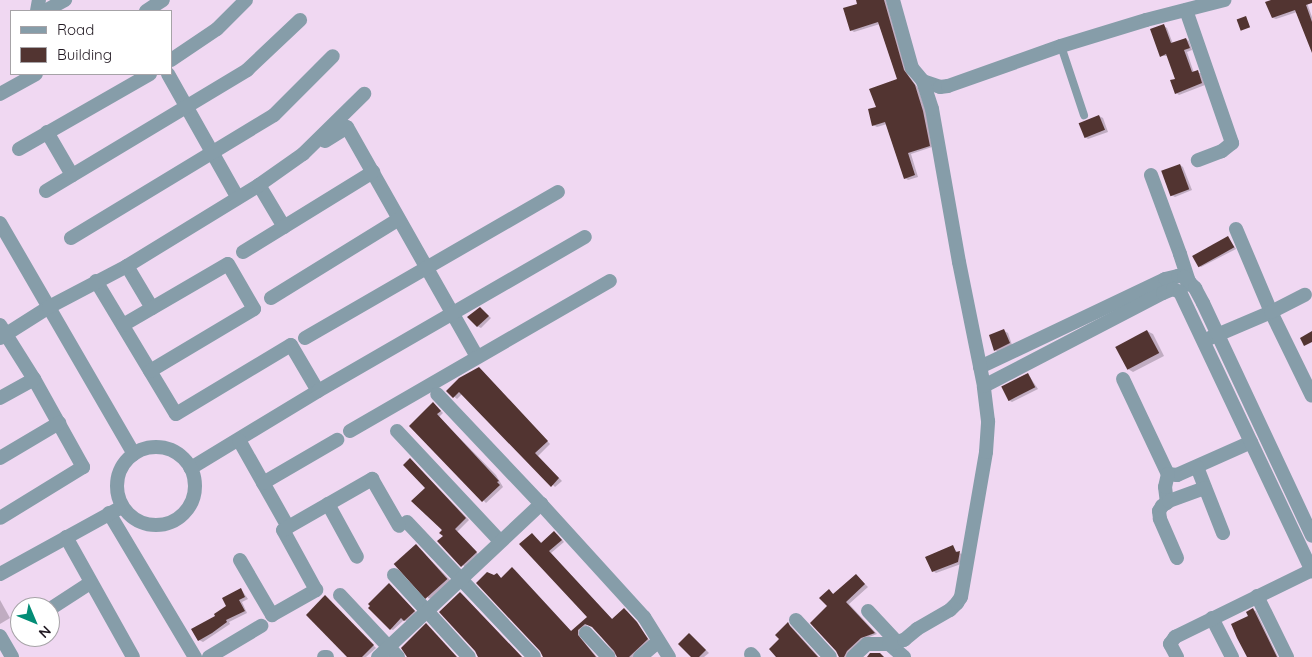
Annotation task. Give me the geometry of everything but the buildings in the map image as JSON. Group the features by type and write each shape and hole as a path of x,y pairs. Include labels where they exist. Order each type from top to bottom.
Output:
{"street":[{"path":"48,10 65,0"},
{"path":"148,10 163,0"},
{"path":"172,59 217,29 246,0"},
{"path":"893,0 908,60 917,76 923,81 940,87 948,86 1061,46 1220,1"},
{"path":"1186,10 1232,143 1222,151 1198,160"},
{"path":"46,191 247,70 300,20"},
{"path":"71,238 274,116 333,56"},
{"path":"19,149 148,75"},
{"path":"169,75 214,151 238,198"},
{"path":"3,90 23,78"},
{"path":"853,657 867,644 873,642 893,643 904,640 917,629 950,610 961,597 986,452 988,421 984,386 932,109 923,81"},
{"path":"303,154 364,94"},
{"path":"0,518 83,467 34,379 2,333 127,266 259,185 303,154 347,127 478,357"},
{"path":"47,132 72,175"},
{"path":"243,252 373,172"},
{"path":"1151,175 1184,286 1203,341 1312,570 1172,639 1170,644 1177,657"},
{"path":"259,185 284,227"},
{"path":"305,338 558,192"},
{"path":"271,298 399,218"},
{"path":"0,223 134,454"},
{"path":"1236,229 1272,312 1312,396"},
{"path":"191,468 318,391 585,237"},
{"path":"123,325 228,264 254,309 150,370"},
{"path":"127,266 152,308"},
{"path":"984,386 1111,313 1164,279 1178,276 1184,286 1203,302 1312,536"},
{"path":"96,281 176,414 291,345 318,391"},
{"path":"350,431 610,281"},
{"path":"1203,341 1272,312 1305,295"},
{"path":"980,368 1111,313"},
{"path":"1123,378 1168,474 1165,487 1167,503"},
{"path":"0,398 34,379"},
{"path":"437,394 644,617 669,657"},
{"path":"0,458 59,423"},
{"path":"397,431 500,541"},
{"path":"239,440 288,527"},
{"path":"263,482 337,440"},
{"path":"1168,474 1177,475 1251,442"},
{"path":"145,449 168,449 178,454 191,468 196,485 193,500 186,512 174,521 160,525 146,524 133,518 123,507 118,493 118,478 124,465 134,454 145,449"},
{"path":"1197,467 1223,533"},
{"path":"240,560 272,616 316,590 282,530 372,479 403,524 461,579 534,657"},
{"path":"1177,558 1160,519 1159,511 1167,503 1205,488"},
{"path":"328,504 358,557"},
{"path":"378,657 393,652 427,611 540,504"},
{"path":"0,574 123,507"},
{"path":"109,513 195,657"},
{"path":"66,537 133,657"},
{"path":"394,576 469,657"},
{"path":"60,602 90,583"},
{"path":"340,595 393,652"},
{"path":"1257,596 1287,657"},
{"path":"868,611 904,657"},
{"path":"1212,618 1232,657"},
{"path":"796,620 830,657"},
{"path":"209,657 262,626"},
{"path":"586,632 608,657"},
{"path":"0,636 12,657"},
{"path":"640,657 658,642"}],"lane":[{"path":"1061,46 1084,115"}]}
